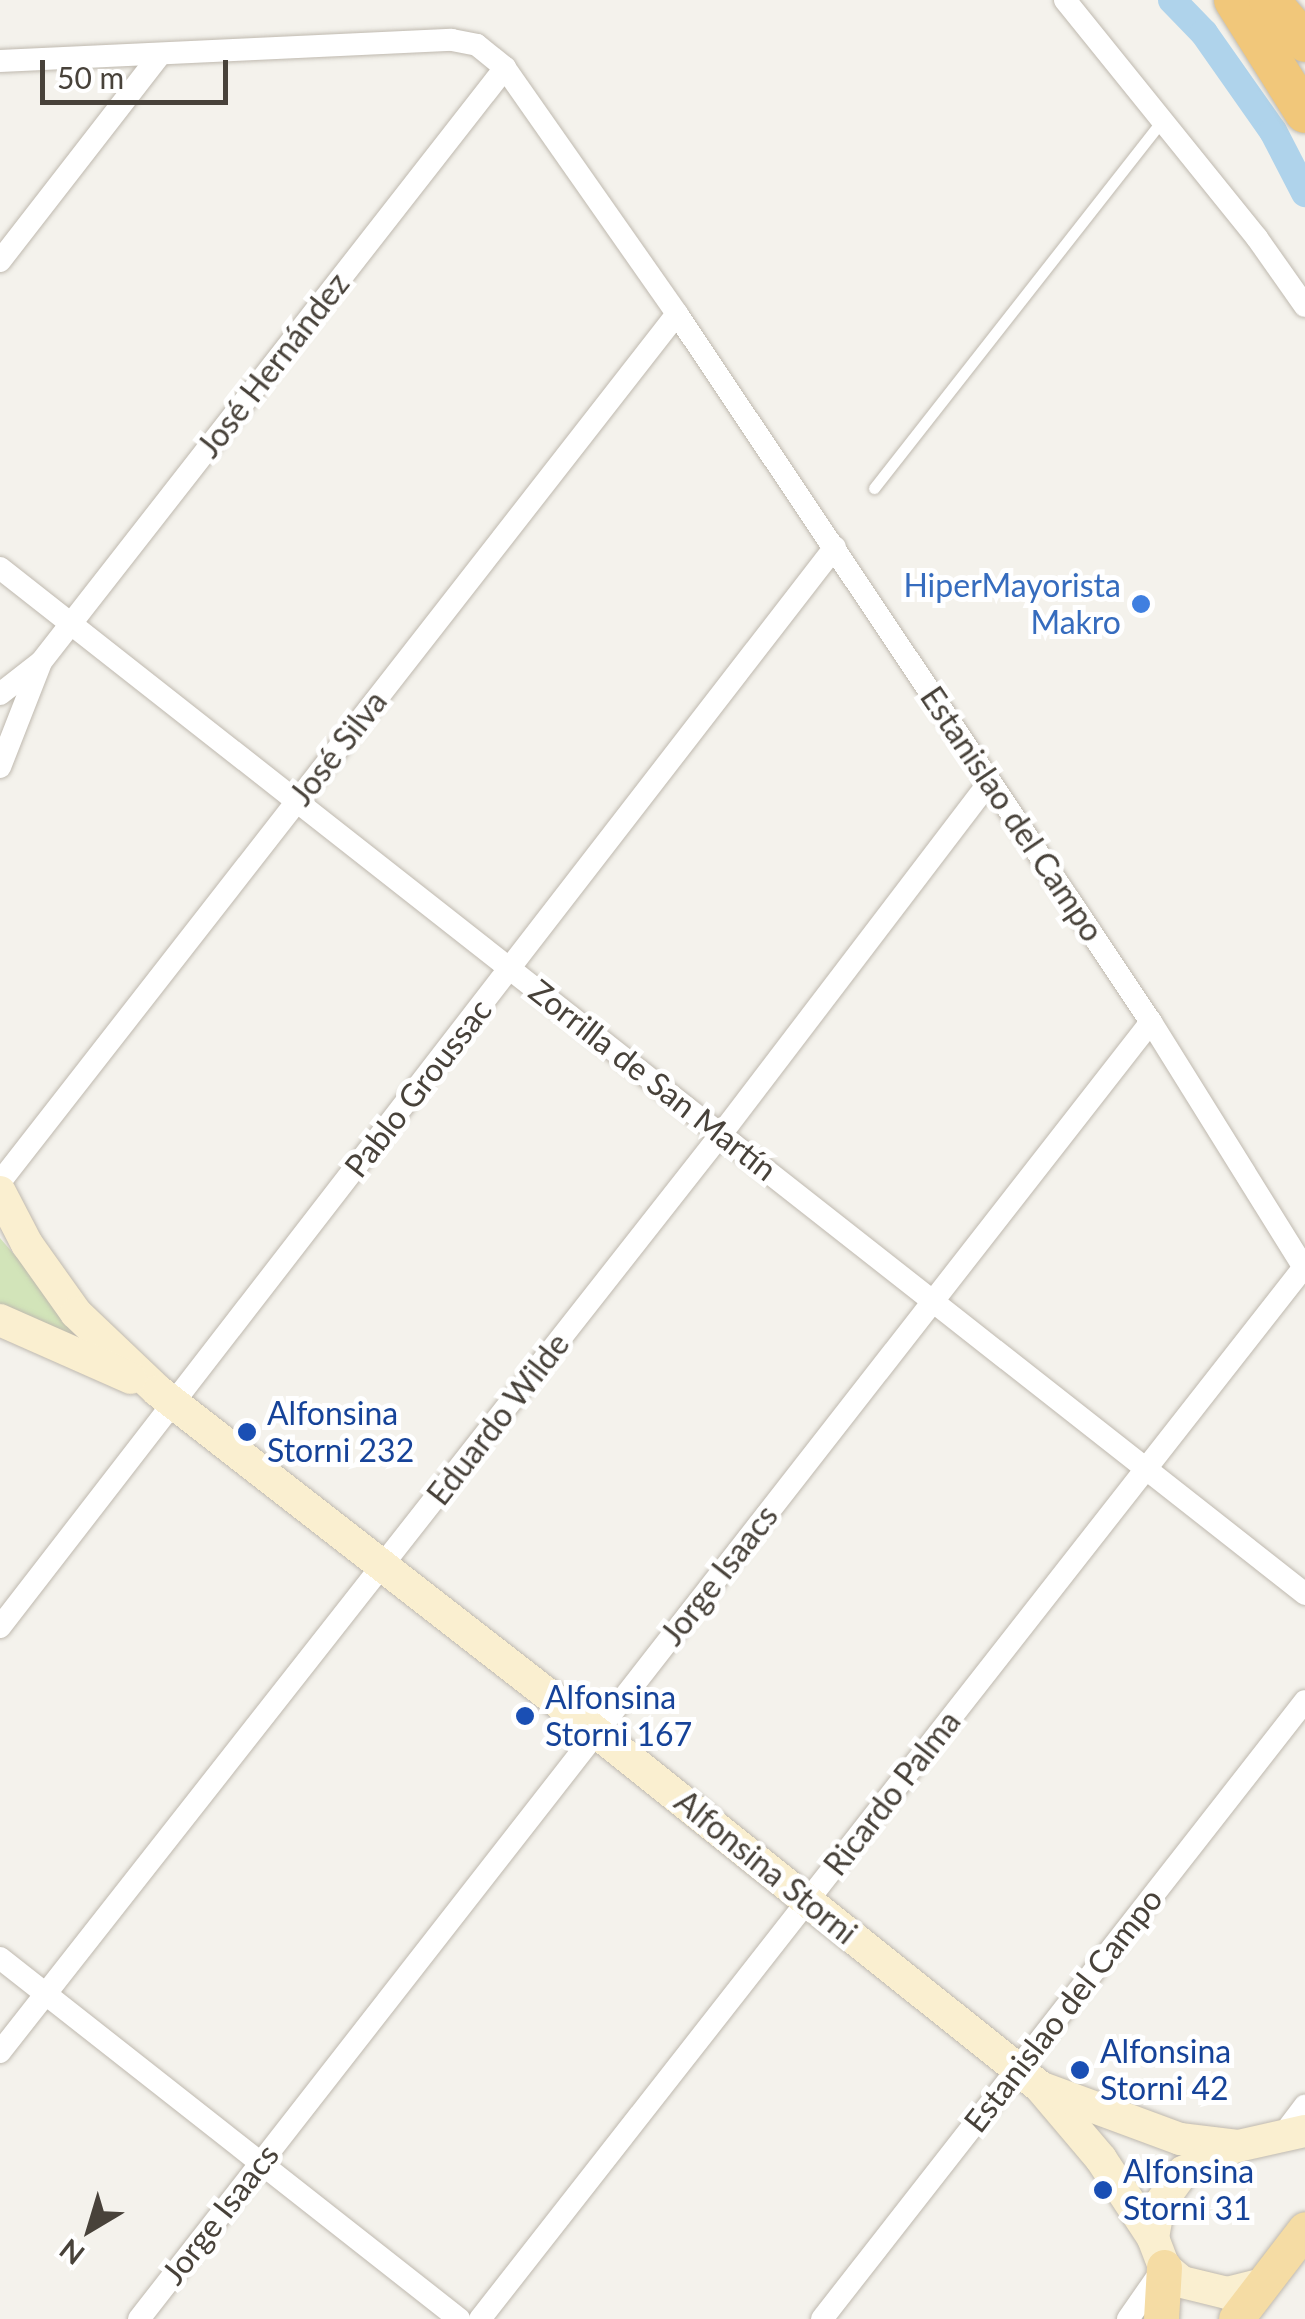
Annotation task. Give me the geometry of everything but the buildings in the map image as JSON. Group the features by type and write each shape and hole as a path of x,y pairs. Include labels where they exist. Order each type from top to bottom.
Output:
{"highway":[{"path":"1234,0 1305,113"},
{"path":"1268,0 1305,42"}],"main road":[{"path":"1236,2319 1305,2229"},
{"path":"1159,2253 1161,2319"}],"street":[{"path":"1065,0 1163,120 1305,306"},
{"path":"0,61 452,40 477,45 505,68"},
{"path":"0,260 160,56"},
{"name":"Estanislao del Campo","path":"505,68 835,548 1151,1022 1305,1267"},
{"name":"José Hernández","path":"0,694 42,662 505,68"},
{"name":"José Silva","path":"0,1182 677,314"},
{"name":"Pablo Groussac","path":"0,1627 166,1397 510,968 835,548"},
{"name":"Zorrilla de San Martín","path":"0,568 1305,1594"},
{"name":"José Hernández","path":"0,768 42,662"},
{"name":"Eduardo Wilde","path":"0,2052 722,1133 989,782"},
{"name":"Jorge Isaacs","path":"139,2319 1151,1022"},
{"name":"Alfonsina Storni","path":"0,1192 27,1244 76,1313 166,1397 1029,2077 1100,2159 1159,2253"},
{"name":"Ricardo Palma","path":"480,2319 1305,1267"},
{"name":"Alfonsina Storni","path":"0,1320 166,1397"},
{"name":"Estanislao del Campo","path":"822,2319 1029,2077 1305,1701"},
{"path":"0,1958 459,2319"},
{"name":"Alfonsina Storni","path":"1029,2077 1180,2140 1238,2146 1293,2133"},
{"path":"1293,2133 1305,2106"},
{"path":"1128,2319 1159,2253 1159,2205 1183,2172 1238,2146"},
{"path":"1159,2253 1182,2282 1214,2292 1262,2284"}],"lane":[{"path":"874,488 1163,120"}],"green space":[{"path":"0,1238 90,1343 0,1309"}],"waterway":[{"path":"1172,0 1204,33 1273,131 1305,193"}],"place":[{"name":"HiperMayorista Makro","path":"1141,604"},
{"name":"Alfonsina Storni 232","path":"247,1432"},
{"name":"Alfonsina Storni 167","path":"525,1716"},
{"name":"Alfonsina Storni 42","path":"1080,2070"},
{"name":"Alfonsina Storni 31","path":"1103,2190"}]}
